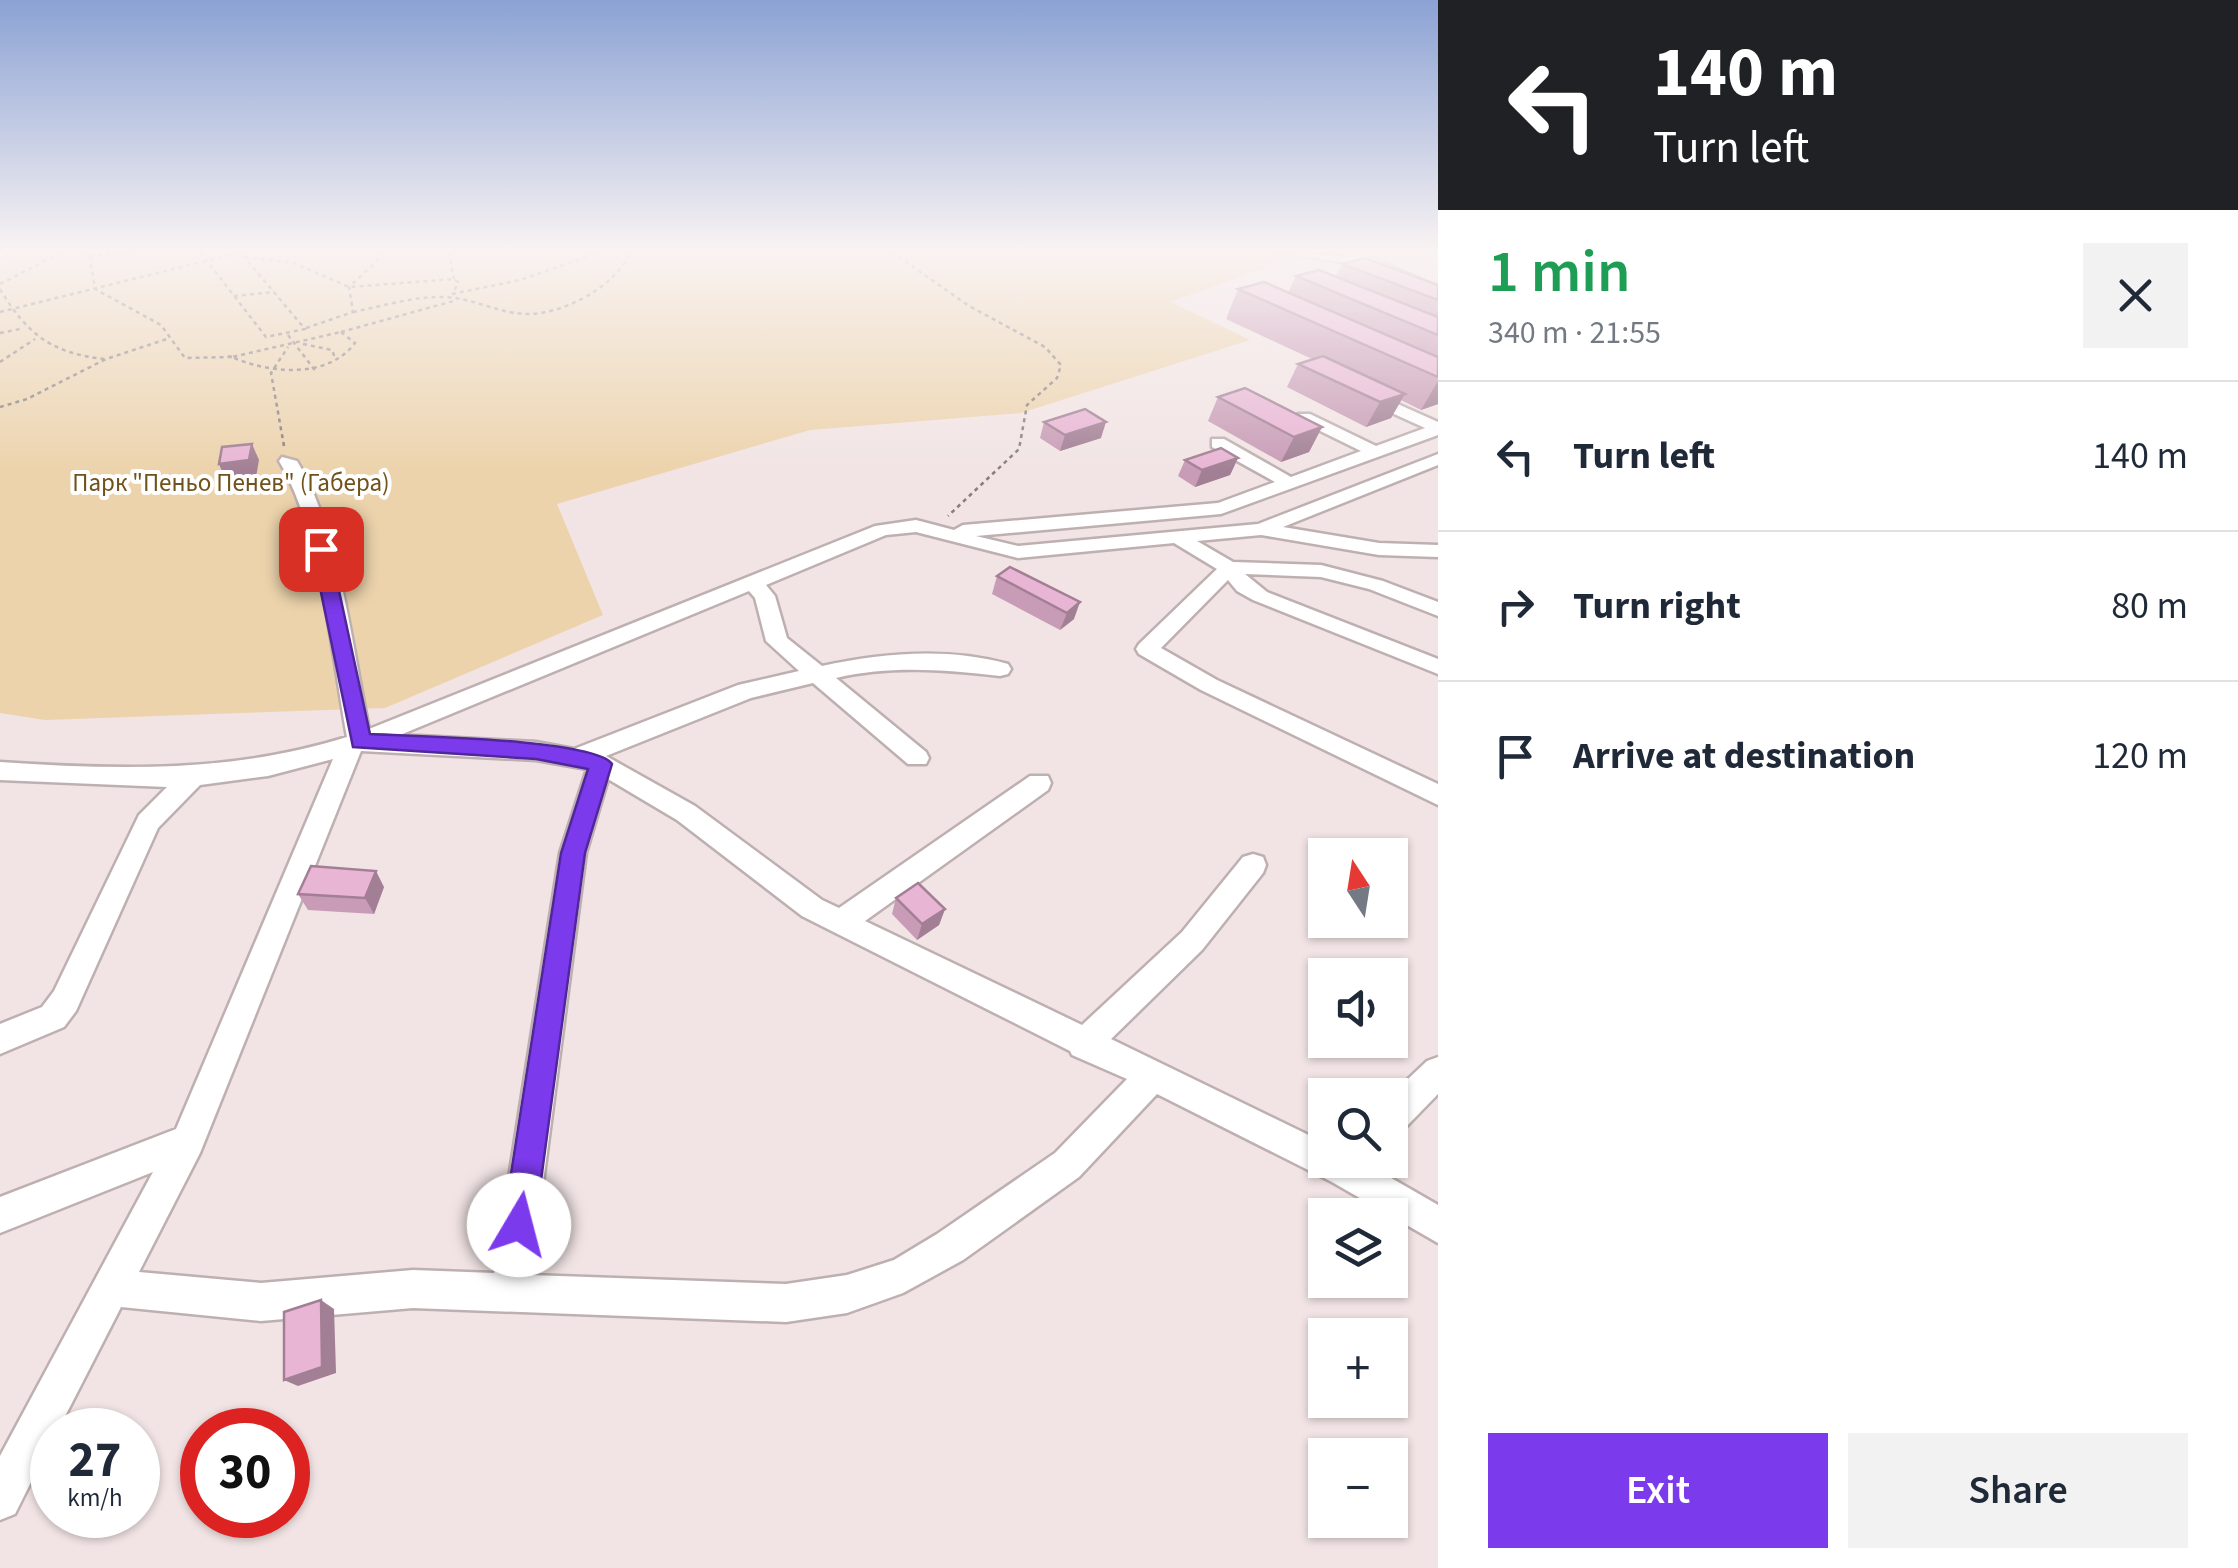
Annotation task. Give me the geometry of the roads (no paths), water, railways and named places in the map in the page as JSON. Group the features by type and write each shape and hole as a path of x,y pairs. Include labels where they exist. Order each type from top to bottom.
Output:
{"street":[{"path":"1348,387 1438,429"},
{"path":"1304,417 1378,454"},
{"path":"935,531 994,531 1221,508 1438,429"},
{"path":"1218,443 1291,484"},
{"path":"1261,529 1438,460"},
{"path":"0,1499 188,1141 356,743 316,524 304,489 288,461"},
{"path":"0,772 191,779 273,769 356,743 882,530 916,526 1018,552 1261,529 1379,548 1438,551"},
{"path":"1177,537 1229,568 1244,587 1260,596 1438,667"},
{"path":"1438,610 1376,585 1320,571 1229,568 1147,649 1438,795"},
{"path":"751,582 766,596 777,640 917,758"},
{"path":"589,760 746,691 900,660 1000,669"},
{"path":"356,743 589,760 656,792 812,908 1083,1045 1308,1147"},
{"path":"510,1292 589,760"},
{"path":"0,1038 38,1026 59,1009 148,822 191,779"},
{"path":"840,922 1039,782"},
{"path":"1083,1045 1192,940 1253,866"},
{"path":"1408,1101 1438,1072"},
{"path":"113,1288 260,1302 362,1291 510,1292 786,1303 866,1288 903,1275 1026,1197 1067,1165 1151,1077"},
{"path":"0,1215 188,1141"},
{"path":"1368,1178 1438,1225"}],"park label":[{"name":"Парк \"Пеньо Пенев\" (Габера)","path":"231,483"}]}
